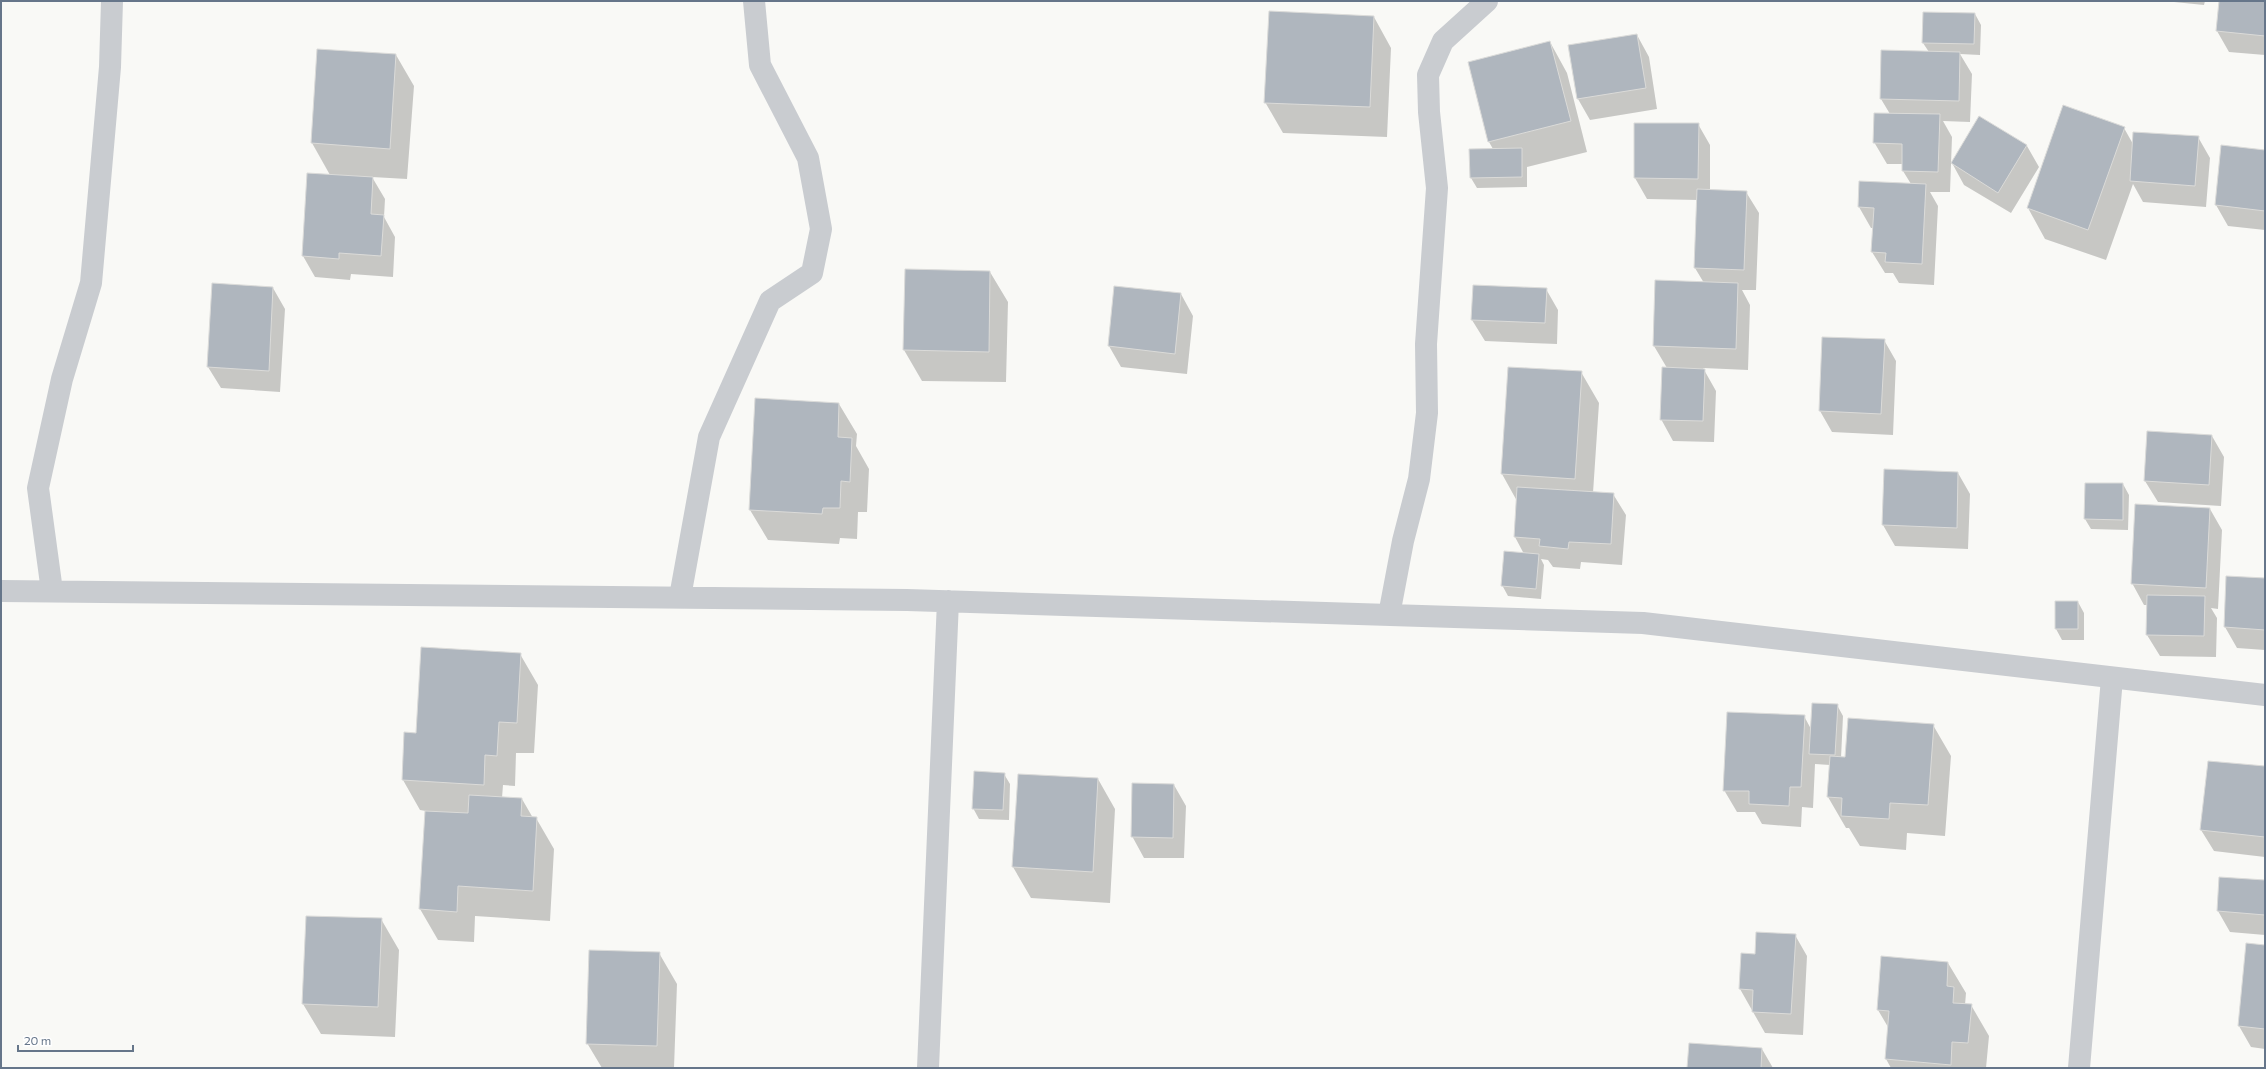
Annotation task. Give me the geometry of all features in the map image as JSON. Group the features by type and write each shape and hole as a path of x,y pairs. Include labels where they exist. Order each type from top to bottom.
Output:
{"street":[{"path":"52,591 38,488 62,379 91,283 110,67 112,1"},
{"path":"680,597 709,437 770,301 812,273 821,229 808,158 760,65 754,1"},
{"path":"1389,615 1403,541 1418,479 1427,413 1426,344 1437,188 1429,112 1428,75 1443,41 1487,1"},
{"path":"1,591 948,601 1643,623 2265,695"},
{"path":"928,1068 948,601"},
{"path":"2079,1068 2112,678"}],"building":[{"path":"2219,1 2265,1 2265,36 2216,31"},
{"path":"1269,11 1374,16 1370,107 1264,103"},
{"path":"1923,12 1975,13 1974,44 1922,43"},
{"path":"1637,34 1646,88 1577,99 1568,45"},
{"path":"1550,41 1571,121 1488,142 1468,62"},
{"path":"317,49 396,54 390,149 311,143"},
{"path":"1881,50 1960,52 1959,101 1880,99"},
{"path":"2063,105 2125,127 2088,230 2027,208"},
{"path":"1874,113 1940,114 1938,172 1902,171 1902,144 1873,143"},
{"path":"1979,116 2027,145 1998,193 1951,163"},
{"path":"1634,123 1699,123 1698,179 1634,178"},
{"path":"2133,132 2199,136 2195,186 2130,181"},
{"path":"2221,145 2265,150 2265,211 2215,205"},
{"path":"1522,148 1522,177 1470,178 1469,149"},
{"path":"307,173 373,177 371,214 384,215 381,256 339,253 339,259 302,256"},
{"path":"1859,181 1926,184 1922,264 1885,262 1886,253 1871,252 1874,208 1858,207"},
{"path":"1697,189 1747,191 1744,270 1694,268"},
{"path":"905,269 990,271 989,352 903,350"},
{"path":"1655,280 1738,283 1736,349 1653,346"},
{"path":"212,283 273,287 269,371 207,367"},
{"path":"1473,285 1547,288 1545,323 1471,320"},
{"path":"1114,286 1181,293 1175,354 1108,346"},
{"path":"1822,337 1885,339 1881,414 1819,411"},
{"path":"1508,367 1582,371 1575,479 1501,474"},
{"path":"1662,367 1705,369 1703,421 1660,420"},
{"path":"755,398 839,403 838,437 852,438 850,482 841,481 840,508 823,508 822,514 749,510"},
{"path":"2147,431 2212,435 2209,485 2144,481"},
{"path":"1884,469 1958,472 1957,528 1882,525"},
{"path":"2085,483 2123,483 2123,520 2084,519"},
{"path":"1517,487 1614,493 1611,544 1569,542 1568,549 1539,546 1540,539 1514,537"},
{"path":"2135,504 2210,508 2206,588 2131,584"},
{"path":"1504,551 1539,554 1536,589 1501,586"},
{"path":"2226,576 2265,578 2265,630 2224,627"},
{"path":"2147,595 2205,596 2204,636 2146,635"},
{"path":"2055,601 2078,601 2078,629 2055,629"},
{"path":"421,647 521,653 517,723 499,722 497,756 485,755 484,785 402,780 404,732 416,733"},
{"path":"1812,703 1838,704 1835,755 1809,754"},
{"path":"1727,712 1805,715 1801,787 1790,787 1789,806 1749,804 1749,791 1723,791"},
{"path":"1848,718 1934,724 1928,805 1890,803 1889,819 1841,816 1842,798 1827,797 1830,756 1845,757"},
{"path":"2208,761 2265,766 2265,837 2200,830"},
{"path":"974,771 1005,773 1003,810 972,809"},
{"path":"1018,774 1098,778 1093,872 1012,867"},
{"path":"1132,783 1174,784 1173,838 1131,837"},
{"path":"469,795 522,798 521,816 537,817 533,891 458,886 457,912 419,909 425,811 468,813"},
{"path":"2219,877 2265,880 2265,915 2217,911"},
{"path":"306,916 382,918 378,1007 302,1004"},
{"path":"1756,932 1796,934 1791,1014 1752,1012 1753,990 1739,989 1741,953 1755,954"},
{"path":"2246,943 2265,945 2265,1029 2238,1026"},
{"path":"589,950 660,952 657,1046 586,1044"},
{"path":"1881,956 1948,962 1947,986 1954,987 1953,1003 1972,1004 1968,1043 1952,1042 1951,1065 1885,1059 1889,1011 1877,1010"},
{"path":"1689,1043 1762,1048 1761,1068 1687,1068"}]}
